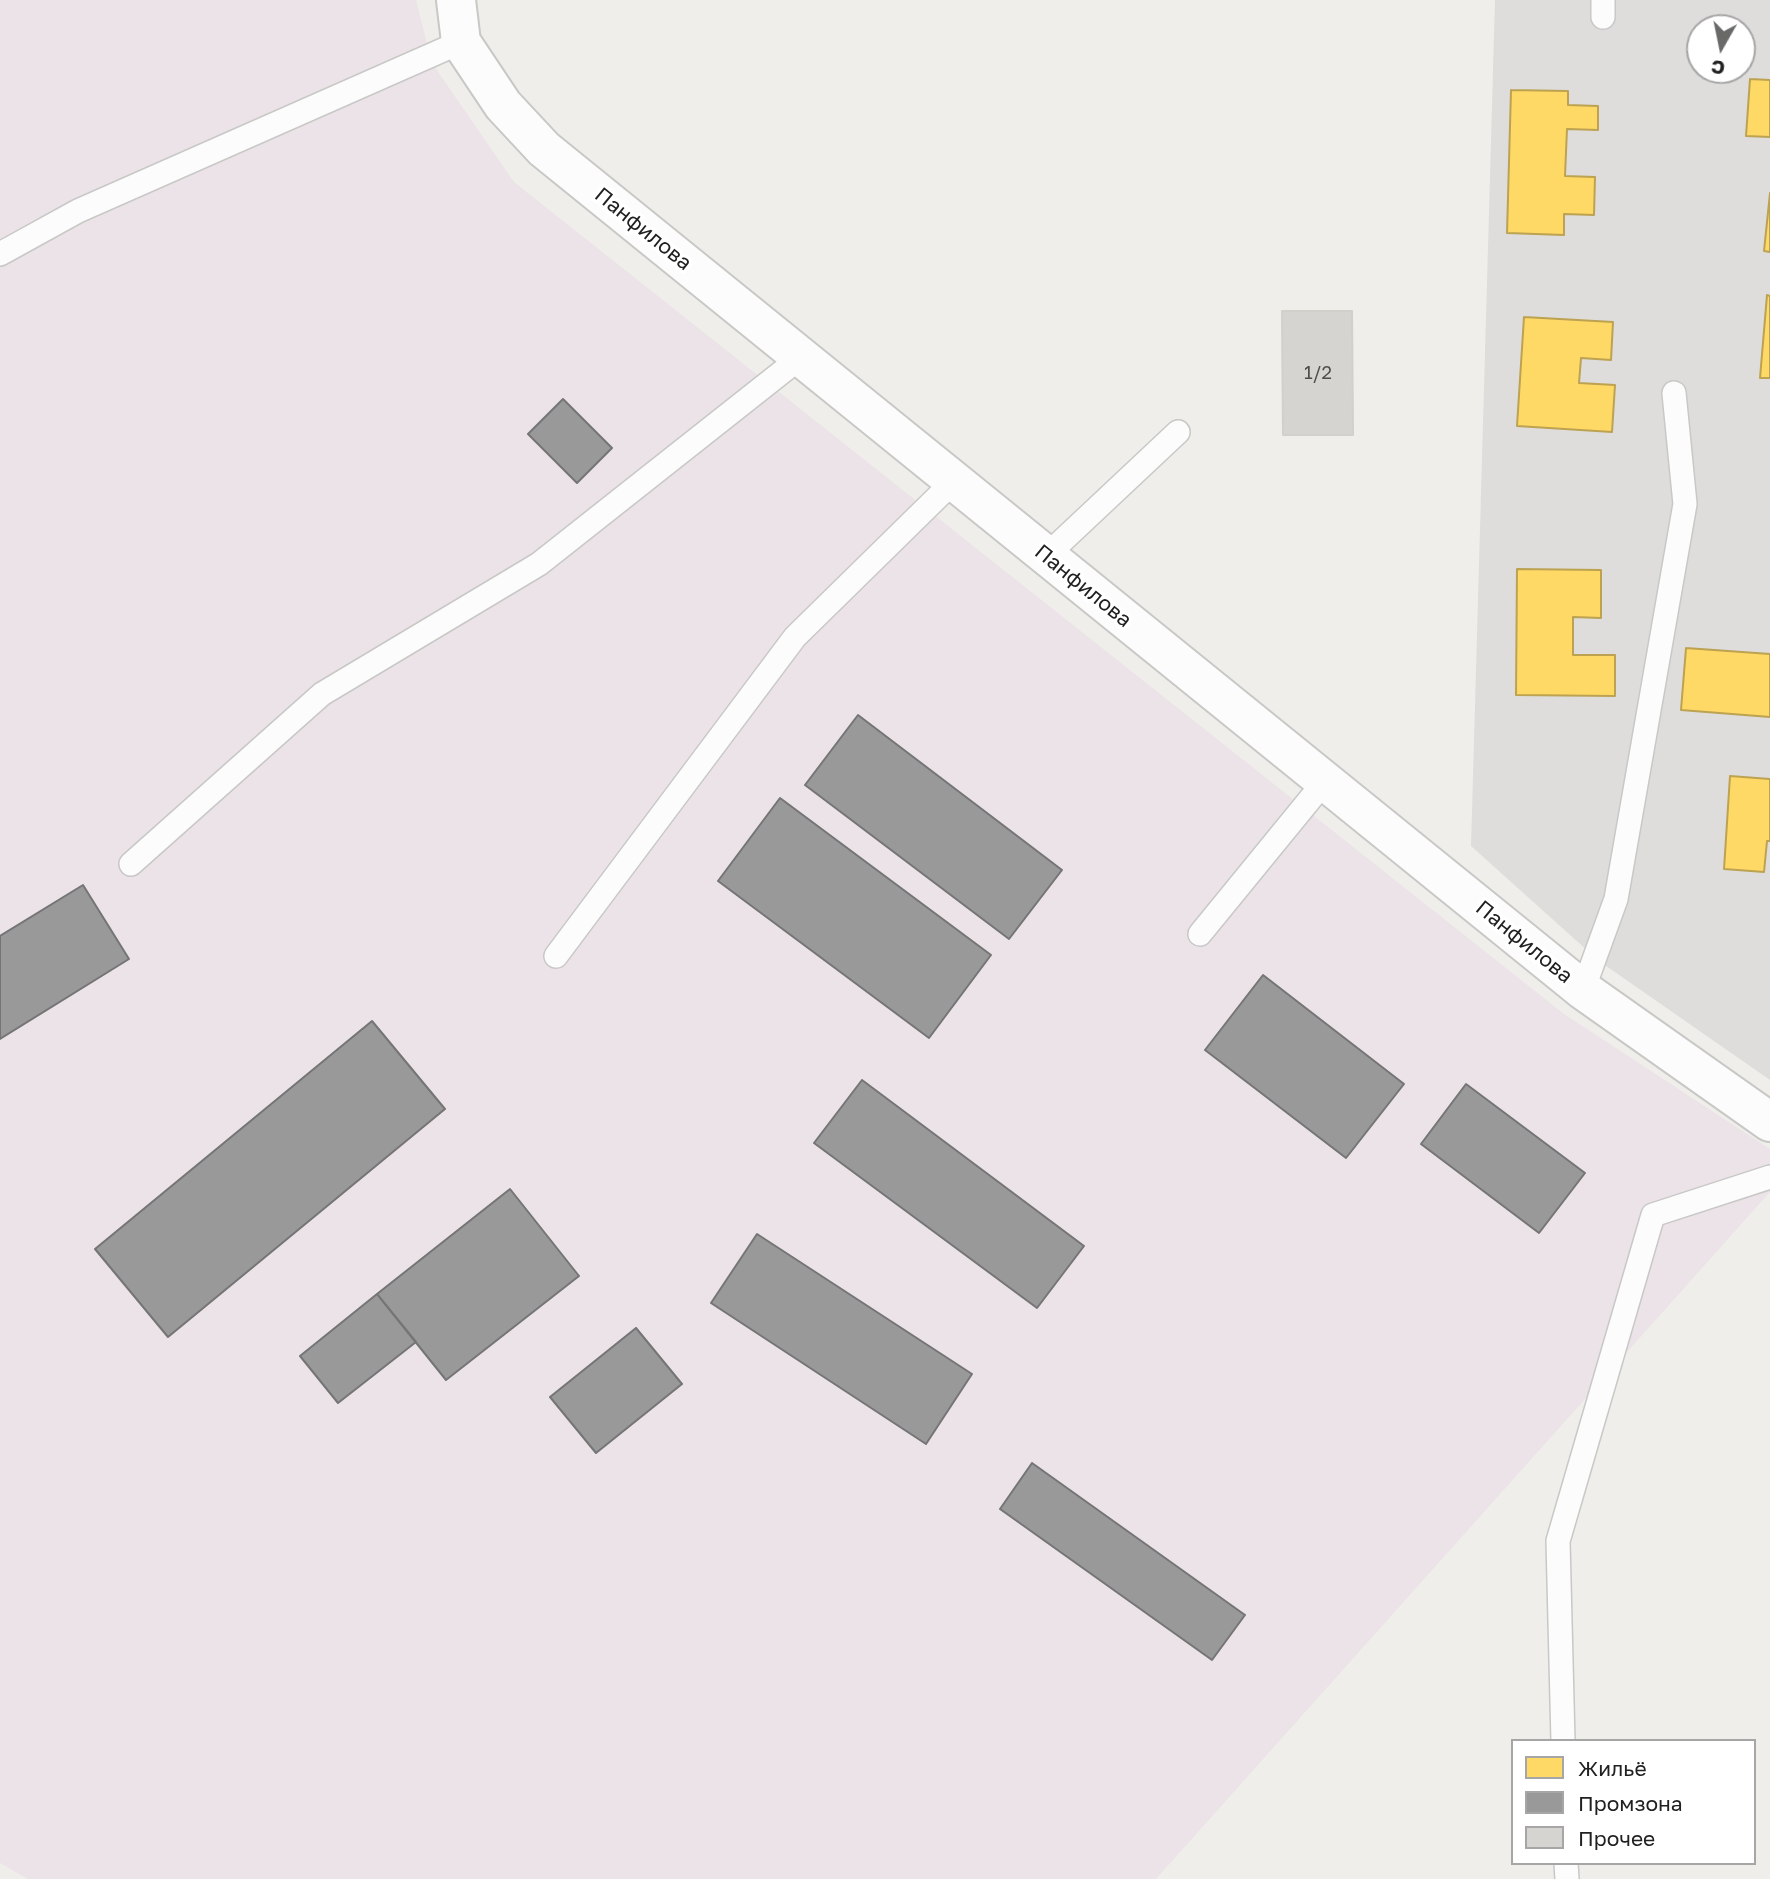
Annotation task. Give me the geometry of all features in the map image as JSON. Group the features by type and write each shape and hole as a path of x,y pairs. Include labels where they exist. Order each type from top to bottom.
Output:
{"street":[{"name":"Панфилова","path":"456,0 461,42 503,105 544,149 1583,990 1770,1122"}],"lane":[{"path":"0,254 78,211 461,42"},
{"path":"131,864 322,694 539,564 801,357"},
{"path":"1583,990 1616,899 1685,504 1674,394"},
{"path":"1046,556 1178,432"},
{"path":"556,956 795,637 954,481"},
{"path":"1200,934 1325,781"},
{"path":"1563,1739 1558,1541 1653,1215 1770,1177"}],"shaded area":[{"path":"0,0 416,0 432,63 514,182 1564,1014 1770,1149 1770,1192 1156,1879 28,1879 0,1863"},
{"path":"1495,0 1770,0 1770,1080 1599,961 1471,846"}],"building: Жильё":[{"path":"1756,79 1770,80 1770,137 1746,136 1750,84 1756,84"},
{"path":"1511,90 1568,91 1568,105 1598,106 1598,130 1567,129 1565,176 1595,177 1594,215 1564,214 1564,235 1507,233"},
{"path":"1770,193 1770,252 1764,251"},
{"path":"1767,295 1770,296 1770,378 1760,378"},
{"path":"1524,317 1613,322 1611,360 1581,358 1579,383 1615,385 1612,432 1517,426"},
{"path":"1517,569 1601,570 1601,618 1573,617 1573,655 1615,655 1615,696 1516,695"},
{"path":"1686,648 1770,654 1770,717 1681,710"},
{"path":"1730,776 1770,779 1770,841 1767,841 1764,872 1724,869"}],"building: Промзона":[{"path":"563,399 612,448 577,483 528,434"},
{"path":"858,715 1062,870 1009,939 805,785"},
{"path":"780,798 991,955 929,1038 718,881"},
{"path":"83,885 129,959 0,1039 0,936"},
{"path":"1263,975 1404,1084 1346,1158 1205,1050"},
{"path":"372,1021 445,1109 168,1337 95,1249"},
{"path":"862,1080 1084,1246 1037,1308 814,1143"},
{"path":"1466,1084 1585,1173 1539,1233 1421,1144"},
{"path":"510,1189 579,1276 446,1380 377,1294"},
{"path":"757,1234 972,1374 926,1444 711,1303"},
{"path":"377,1294 416,1342 338,1403 300,1356"},
{"path":"636,1328 682,1384 596,1453 550,1397"},
{"path":"1032,1463 1245,1615 1212,1660 1000,1509"}],"building: Прочее":[{"path":"1282,311 1352,311 1353,435 1283,435"}]}
